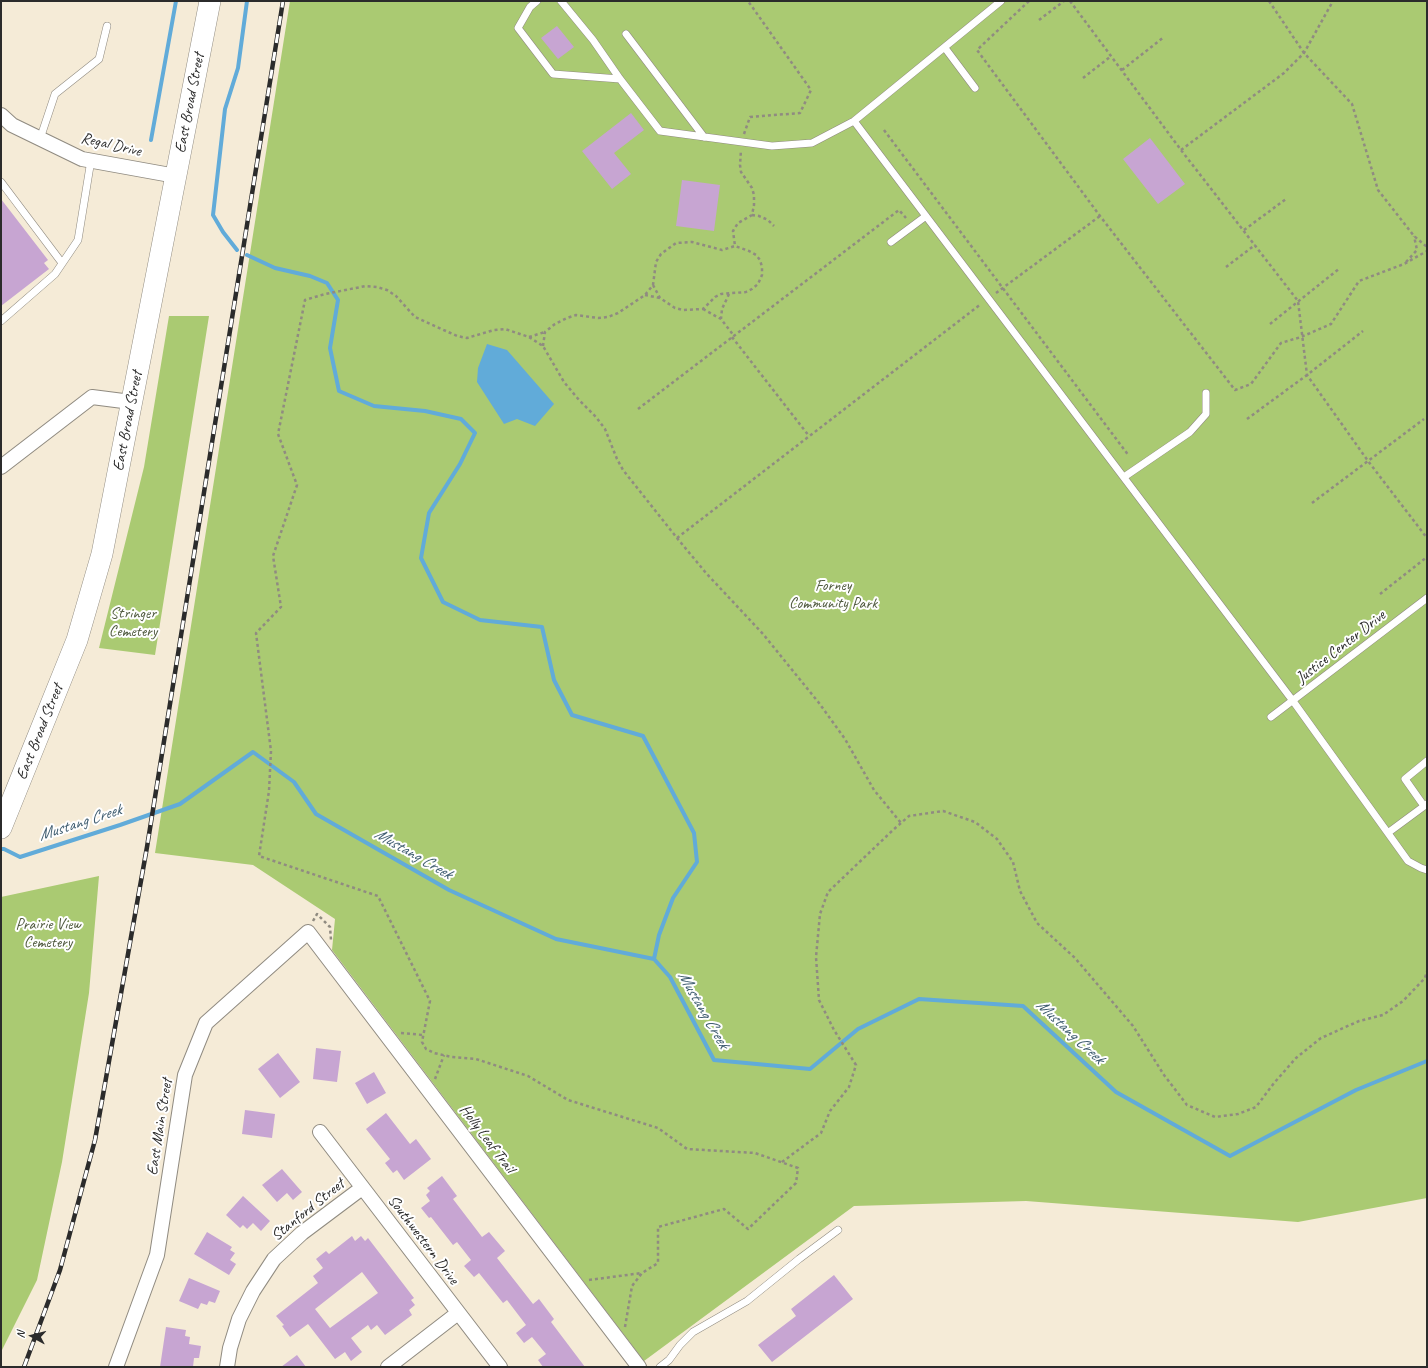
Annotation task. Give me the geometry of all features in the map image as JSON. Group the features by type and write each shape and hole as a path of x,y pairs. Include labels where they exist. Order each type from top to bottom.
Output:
{"main road":[{"name":"East Broad Street","path":"1,827 77,640 102,554 210,1"}],"street":[{"name":"Regal Drive","path":"1,115 12,125 82,159 176,176"},
{"path":"1,467 92,397 131,402"},
{"name":"East Main Street","path":"116,1367 158,1255 185,1075 206,1023 308,932"},
{"name":"Holly Leaf Trail","path":"308,932 639,1367"},
{"name":"Southwestern Drive","path":"320,1132 500,1367"},
{"name":"Stanford Street","path":"227,1367 230,1348 239,1319 253,1291 274,1259 302,1233 362,1188"},
{"path":"388,1367 458,1313"}],"lane":[{"path":"537,1 530,6 518,28 553,74 620,79"},
{"path":"561,1 593,40 620,79 660,131 772,146 812,143 854,121 1001,1"},
{"path":"40,139 56,94 99,59 107,26"},
{"path":"626,34 704,137"},
{"path":"945,48 975,88"},
{"path":"854,121 1293,700 1389,832 1408,861 1427,870"},
{"path":"1,321 55,274 78,240 92,160"},
{"path":"1,182 62,263"},
{"path":"891,242 926,216"},
{"path":"1124,477 1190,432 1206,414 1206,393"},
{"name":"Justice Center Drive","path":"1271,717 1427,598"},
{"path":"1389,832 1426,805 1405,779 1427,762"},
{"path":"660,1367 669,1360 680,1345 693,1332 747,1301 838,1230"}],"path":[{"path":"748,1 811,90 800,113 750,117 741,142 740,165 741,172 752,188 754,195 752,215"},
{"path":"1029,1 977,50 1100,216 1235,390 1251,384 1281,343 1301,337 1331,324 1359,281 1404,264 1427,251"},
{"path":"1039,20 1064,1"},
{"path":"1070,1 1110,57 1122,70 1181,150 1298,302 1301,337 1307,375 1368,461 1427,538"},
{"path":"1269,1 1304,53 1352,104 1378,190 1414,236 1427,247"},
{"path":"1181,150 1284,73 1304,53 1333,1"},
{"path":"1122,70 1164,37"},
{"path":"1083,78 1110,57"},
{"path":"884,130 1130,456"},
{"path":"1244,230 1286,198"},
{"path":"638,409 899,210 912,226"},
{"path":"735,246 733,231 735,226 744,218 752,215 759,216 768,220 774,226"},
{"path":"677,538 1002,288 1100,216"},
{"path":"1404,264 1417,250 1414,236"},
{"path":"529,337 545,332 555,324 576,315 598,318 608,317 618,313 645,295 653,285 656,262 661,254 676,243 692,242 722,250 735,246 749,250 756,255 762,267 762,276 758,284 746,292 721,294 715,297 703,309"},
{"path":"1226,267 1255,245"},
{"path":"1270,324 1340,268"},
{"path":"653,285 660,298"},
{"path":"629,1332 624,1326 632,1286 642,1273 658,1263 658,1227 724,1209 748,1229 796,1184 798,1168 755,1153 687,1148 658,1128 568,1100 528,1076 476,1059 434,1053 426,1049 422,1042 430,1000 378,896 259,856 269,791 271,751 256,633 281,607 273,556 297,485 278,434 305,300 325,294 366,286 377,287 387,290 396,296 415,317 457,336 467,338 494,330 505,329 529,337 543,346 564,382 605,428 623,470 706,573 763,634 819,703 845,739 874,790 901,823"},
{"path":"721,319 722,309 729,294"},
{"path":"645,295 660,298 675,308 683,310 703,309 721,319 809,436"},
{"path":"1247,418 1307,375 1363,330"},
{"path":"543,346 545,332"},
{"path":"1312,503 1424,419"},
{"path":"1380,594 1427,557"},
{"path":"782,1163 821,1133 830,1112 849,1087 856,1065 834,1030 819,1000 816,957 820,914 828,892 909,816 943,811 975,822 997,839 1013,862 1020,891 1037,923 1075,958 1133,1026 1164,1075 1187,1105 1215,1117 1238,1114 1256,1107 1274,1083 1296,1058 1321,1038 1359,1021 1383,1015 1403,1001 1425,978 1427,971"},
{"path":"398,1033 423,1035"},
{"path":"435,1080 444,1055"},
{"path":"589,1280 642,1273"}],"green space":[{"name":"Forney Community Park","path":"290,1 1427,1 1427,1198 1298,1222 1026,1201 854,1206 644,1361 332,950 335,919 253,865 155,853"},
{"name":"Stringer Cemetery","path":"169,316 209,316 155,655 99,648 144,467"},
{"name":"Prairie View Cemetery","path":"99,876 89,993 62,1162 37,1280 1,1352 1,897"}],"water":[{"path":"487,344 507,350 554,404 535,426 517,419 504,424 477,382 478,368"}],"building":[{"path":"557,26 574,47 558,59 541,38"},
{"path":"631,113 644,130 614,153 631,174 612,189 582,151"},
{"path":"1150,138 1185,184 1158,204 1123,159"},
{"path":"682,180 720,185 714,231 676,226"},
{"path":"1,199 48,260 44,263 49,269 1,306"},
{"path":"316,1048 341,1051 337,1082 313,1079"},
{"path":"278,1053 300,1082 280,1098 258,1069"},
{"path":"374,1072 386,1093 367,1104 355,1083"},
{"path":"245,1110 275,1114 272,1138 242,1134"},
{"path":"386,1113 410,1144 416,1139 431,1159 404,1180 397,1170 393,1173 385,1163 390,1159 366,1129"},
{"path":"282,1169 302,1192 293,1200 287,1193 277,1202 262,1185"},
{"path":"442,1176 457,1196 453,1199 482,1237 489,1232 505,1251 497,1258 533,1304 539,1299 554,1319 551,1322 585,1367 543,1367 538,1360 546,1354 532,1337 524,1343 516,1333 526,1325 507,1300 503,1303 479,1273 474,1277 464,1266 471,1260 457,1242 453,1245 431,1217 429,1218 421,1208 430,1201 426,1195 430,1191 427,1188"},
{"path":"243,1196 270,1221 261,1231 253,1223 247,1229 243,1225 240,1228 226,1215"},
{"path":"207,1232 232,1247 230,1250 235,1253 230,1260 236,1264 229,1275 194,1254"},
{"path":"352,1236 355,1241 361,1236 365,1241 368,1238 414,1298 411,1300 415,1305 409,1310 412,1315 385,1335 377,1325 371,1330 368,1325 351,1338 362,1352 351,1361 345,1352 335,1359 308,1324 290,1337 282,1326 284,1325 276,1316 318,1283 313,1276 323,1268 316,1259 326,1251 329,1254","holes":["362,1272 378,1293 330,1328 315,1309"]},
{"path":"834,1275 853,1299 772,1362 758,1345 796,1316 791,1309"},
{"path":"189,1278 220,1291 215,1303 209,1301 207,1305 201,1303 198,1309 179,1301"},
{"path":"166,1327 186,1330 185,1336 190,1337 189,1344 201,1346 199,1358 194,1358 193,1367 160,1367"},
{"path":"297,1355 306,1367 281,1367"}],"waterway":[{"path":"151,140 176,1"},
{"path":"237,250 223,232 213,215 225,109 238,68 247,1"},
{"path":"247,255 275,268 310,276 327,283 338,300 330,348 339,391 374,406 425,411 461,419 475,433 460,464 429,513 421,558 443,602 480,620 542,627 554,680 572,715 643,736 694,833 697,862 673,898 659,935 654,959"},
{"name":"Mustang Creek","path":"1,849 20,857 180,804 253,752 294,782 316,814 449,890 556,939 654,959 670,977 714,1060 810,1069 858,1029 919,999 1023,1006 1116,1092 1230,1156 1356,1090 1427,1061"}],"railway":[{"path":"24,1367 60,1270 95,1140 147,847 283,1"}]}
